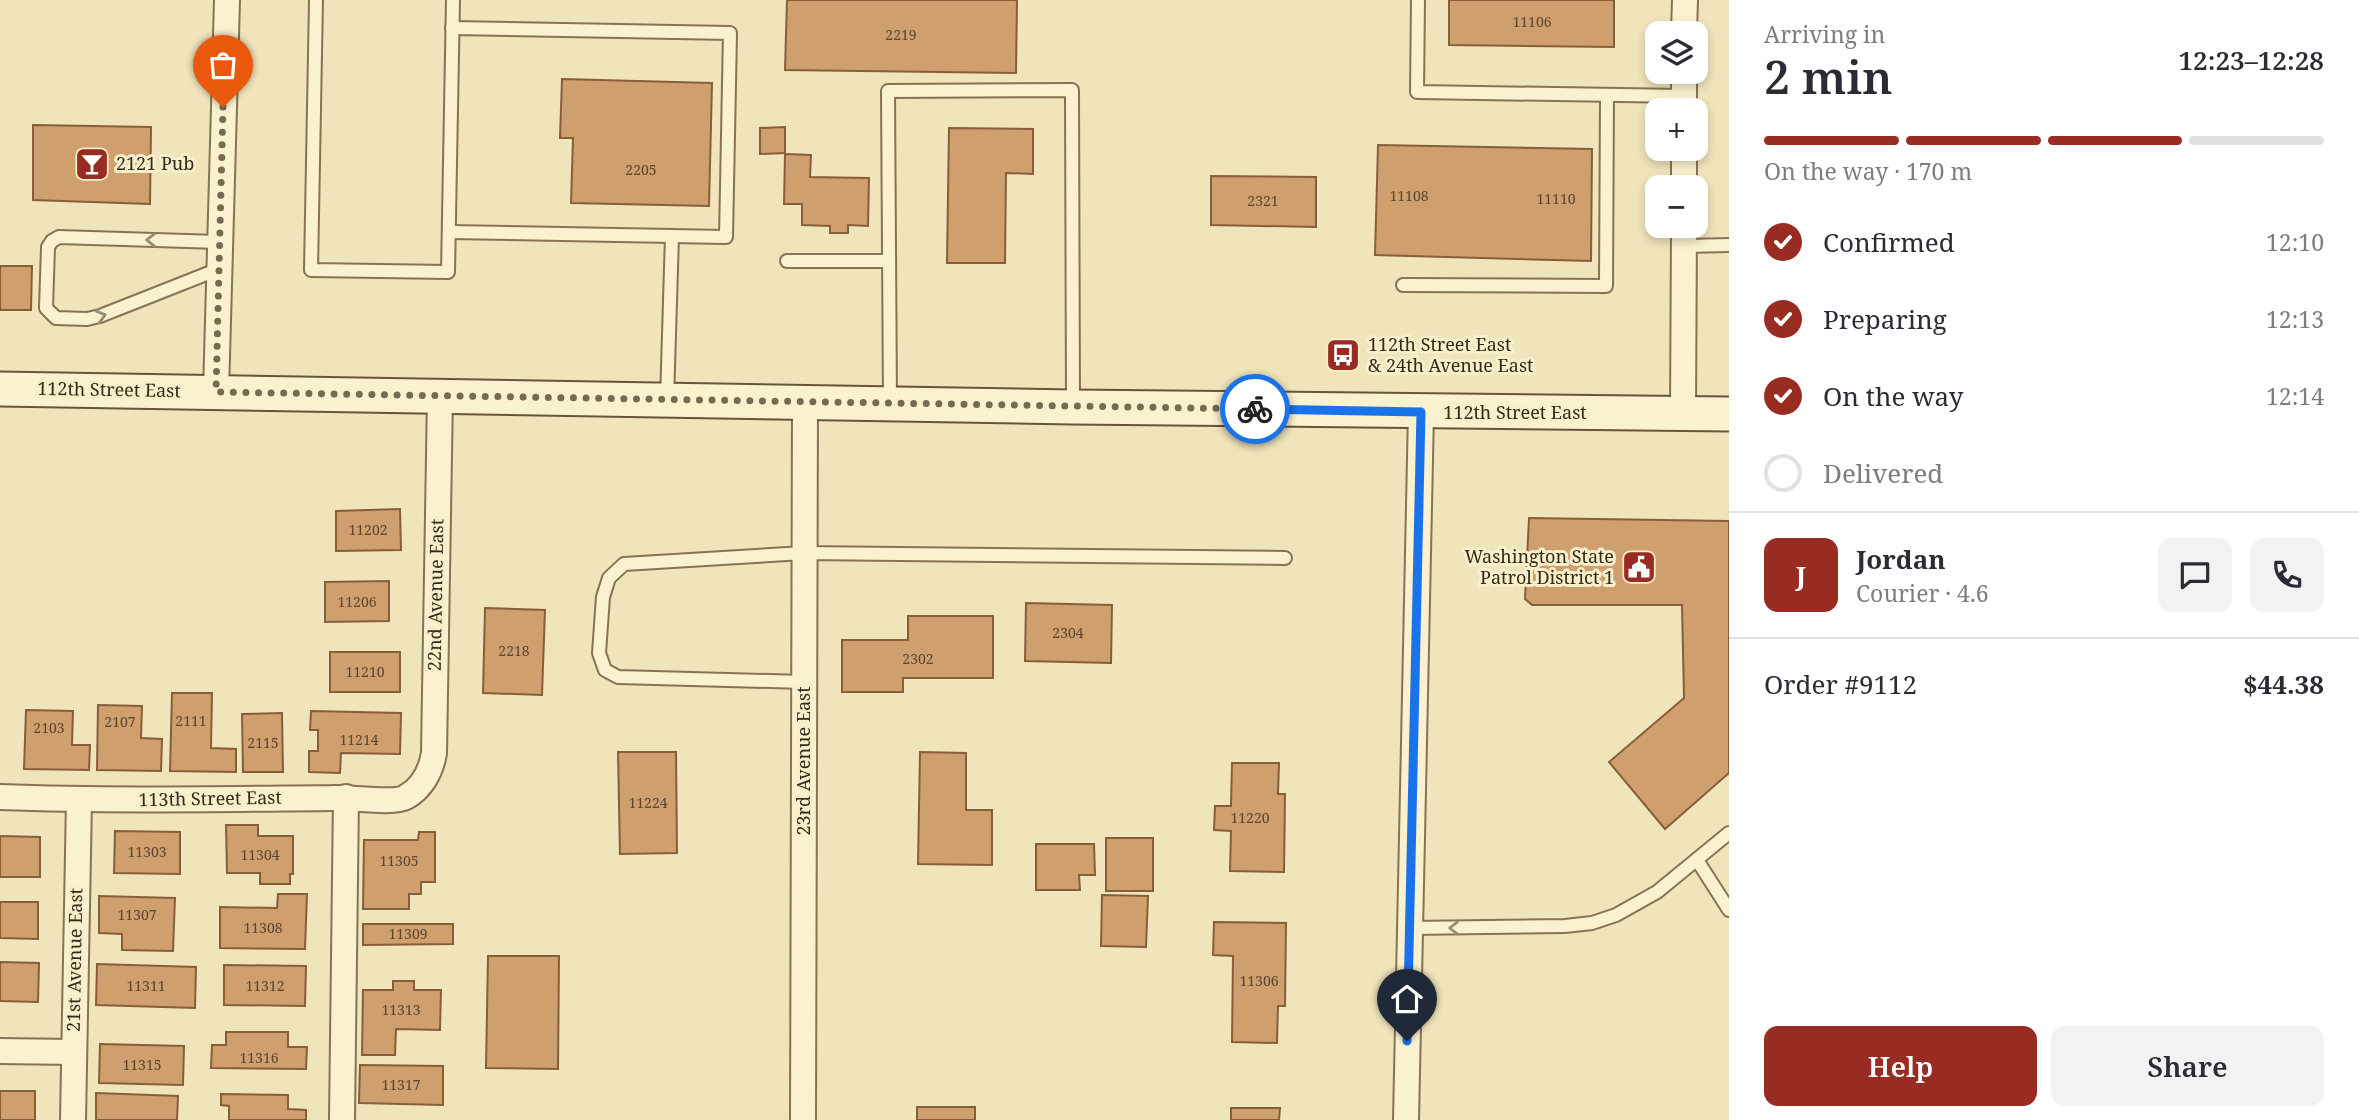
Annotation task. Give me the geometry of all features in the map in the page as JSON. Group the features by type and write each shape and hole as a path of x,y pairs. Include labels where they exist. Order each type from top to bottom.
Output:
{"main road":[{"name":"112th Street East","path":"0,388 805,403 1729,414"}],"street":[{"path":"216,392 227,0"},
{"path":"1685,0 1685,21"},
{"path":"1683,414 1684,238"},
{"name":"22nd Avenue East","path":"416,789 426,778 434,753 440,396"},
{"name":"23rd Avenue East","path":"803,1120 805,403"},
{"path":"1406,1120 1421,412"},
{"name":"113th Street East","path":"0,797 79,800 346,797 398,800 407,797 416,789"},
{"path":"342,1120 346,797"},
{"name":"21st Avenue East","path":"73,1120 79,800"},
{"path":"0,1051 74,1052"}],"lane":[{"path":"316,0 312,270 448,272 453,0"},
{"path":"1418,0 1417,92 1607,95 1684,93"},
{"path":"449,232 726,237 730,33 452,27"},
{"path":"890,404 888,91 1072,90 1073,407"},
{"path":"1403,285 1606,286 1607,95"},
{"path":"667,400 672,236"},
{"path":"219,242 59,237 48,247 46,308 56,318 87,319 219,269"},
{"path":"1694,238 1729,245"},
{"path":"787,261 890,261"},
{"path":"804,682 618,677 605,670 599,653 603,597 609,578 624,564 804,553 1285,558"},
{"path":"1409,928 1565,926 1592,923 1616,915 1657,892 1729,833"},
{"path":"1696,860 1729,909"}],"building":[{"path":"787,0 1017,0 1016,73 785,70"},
{"path":"1449,0 1614,0 1614,47 1449,45"},
{"path":"562,79 712,83 709,206 571,203 573,138 560,138"},
{"name":"2121 Pub","path":"33,125 151,127 150,204 33,200"},
{"path":"785,127 785,153 760,154 760,128"},
{"path":"949,128 1033,129 1033,174 1006,173 1005,263 947,263"},
{"path":"1378,145 1592,149 1591,261 1375,255"},
{"path":"785,154 811,155 810,177 869,178 868,226 848,225 848,233 830,233 830,226 802,225 802,204 784,204"},
{"path":"1211,176 1316,177 1316,227 1211,225"},
{"path":"0,266 32,266 31,310 0,310"},
{"path":"400,509 401,550 336,551 336,511"},
{"path":"1529,518 1729,521 1729,773 1665,829 1609,762 1684,698 1682,605 1532,605 1525,599"},
{"path":"389,581 389,621 325,622 325,582"},
{"path":"1026,603 1112,605 1111,663 1025,661"},
{"path":"485,608 545,610 542,695 483,693"},
{"path":"908,616 993,616 993,678 903,678 903,692 842,692 842,640 908,640"},
{"path":"330,652 400,652 400,692 330,692"},
{"path":"172,693 212,693 211,748 236,749 236,772 170,771"},
{"path":"98,705 142,706 141,738 162,739 161,771 97,770"},
{"path":"26,710 73,711 72,745 90,745 89,770 24,769"},
{"path":"311,711 401,713 400,754 341,753 340,773 309,772 309,751 318,751 318,730 310,730"},
{"path":"282,713 283,772 243,772 242,714"},
{"path":"618,752 676,752 677,853 620,854"},
{"path":"920,752 966,753 966,810 992,810 992,865 918,864"},
{"path":"1232,763 1279,763 1278,794 1285,794 1284,872 1230,871 1231,831 1214,830 1215,806 1231,806"},
{"path":"226,825 258,825 258,836 293,836 293,874 290,874 290,884 260,884 260,873 227,873"},
{"path":"115,831 180,832 180,874 114,873"},
{"path":"419,832 435,832 435,882 421,882 421,894 409,894 409,909 363,909 364,840 418,840"},
{"path":"0,836 40,837 40,877 0,877"},
{"path":"1106,838 1153,838 1153,891 1106,891"},
{"path":"1036,844 1094,844 1095,875 1079,875 1080,890 1036,890"},
{"path":"278,894 307,894 305,949 220,948 220,907 277,908"},
{"path":"1102,895 1148,896 1146,947 1101,946"},
{"path":"99,896 175,898 173,951 122,950 122,934 99,933"},
{"path":"0,902 38,902 38,939 0,938"},
{"path":"1214,922 1286,923 1285,1006 1278,1006 1277,1043 1232,1042 1233,956 1213,955"},
{"path":"363,924 453,924 453,944 363,945"},
{"path":"488,956 559,956 558,1069 486,1068"},
{"path":"0,962 39,963 38,1002 0,1001"},
{"path":"97,964 196,967 195,1008 96,1005"},
{"path":"224,965 306,966 305,1006 224,1005"},
{"path":"393,981 414,981 414,990 441,990 440,1030 396,1029 395,1055 362,1055 363,990 393,990"},
{"path":"226,1032 288,1032 288,1047 307,1047 306,1069 211,1068 212,1045 226,1045"},
{"path":"100,1044 184,1046 183,1085 99,1083"},
{"path":"360,1065 443,1066 443,1105 359,1103"},
{"path":"0,1091 35,1091 35,1120 0,1120"},
{"path":"96,1093 178,1096 177,1120 96,1120"},
{"path":"221,1094 288,1095 288,1109 306,1110 306,1120 229,1120 229,1106 221,1105"},
{"path":"917,1107 975,1107 975,1120 917,1120"},
{"path":"1231,1108 1280,1108 1279,1120 1231,1120"}],"way so far":[{"path":"223,107 216,392 1255,409"}],"place":[{"name":"2121 Pub","path":"92,164"},
{"name":"112th Street East & 24th Avenue East","path":"1343,355"},
{"name":"Washington State Patrol District 1","path":"1639,567"}],"route":[{"path":"1255,409 1421,412 1407,1041"}]}
